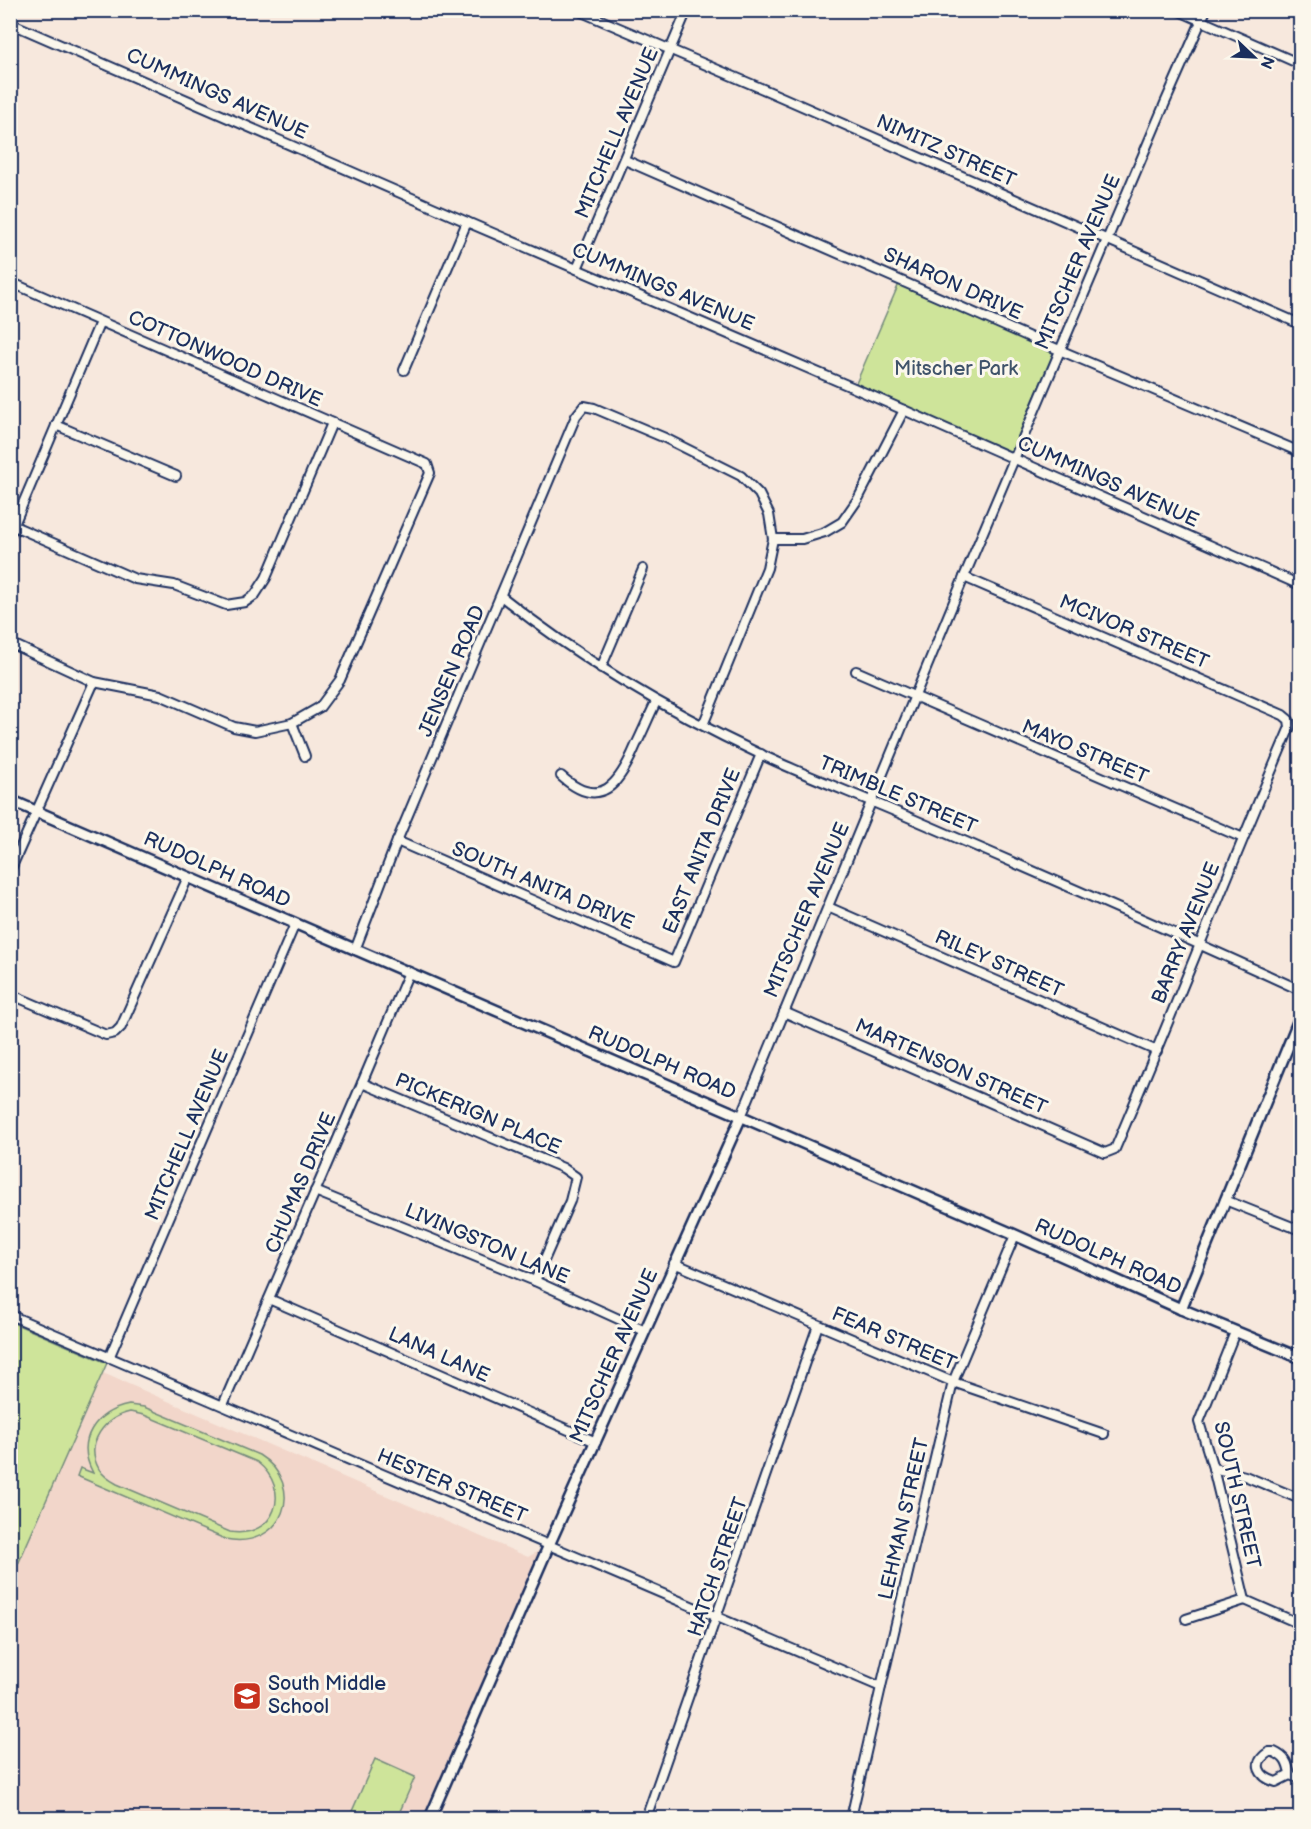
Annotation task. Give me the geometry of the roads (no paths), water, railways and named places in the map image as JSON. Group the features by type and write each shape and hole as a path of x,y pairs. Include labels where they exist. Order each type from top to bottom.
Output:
{"street":[{"name":"NIMITZ STREET","path":"577,10 1300,324"},
{"name":"MITCHELL AVENUE","path":"577,269 687,10"},
{"path":"1177,10 1300,64"},
{"name":"MITSCHER AVENUE","path":"430,1818 674,1263 741,1117 964,577 1206,10"},
{"name":"CUMMINGS AVENUE","path":"10,23 904,410 1300,585"},
{"name":"SHARON DRIVE","path":"625,160 1300,452"},
{"path":"404,370 467,222"},
{"name":"COTTONWOOD DRIVE","path":"10,282 427,464 430,473 340,680 320,707 292,723"},
{"path":"100,322 12,530 135,579 174,585 226,604 245,602 255,595 266,578 332,423"},
{"name":"JENSEN ROAD","path":"355,950 398,841 576,416 584,406 594,408 665,438 741,476 759,494 769,514 773,539"},
{"path":"703,725 767,568 773,539 802,539 825,532 842,522 858,499 904,410"},
{"path":"56,425 176,477"},
{"path":"601,668 643,569"},
{"name":"MCIVOR STREET","path":"964,577 1283,715 1289,720"},
{"name":"TRIMBLE STREET","path":"501,596 601,668 656,702 761,754 1200,943 1300,990"},
{"path":"10,644 94,682 160,695 234,727 255,730 292,723 305,756"},
{"name":"MAYO STREET","path":"856,671 1243,838"},
{"path":"10,871 94,682"},
{"path":"561,776 571,785 583,791 596,792 607,789 615,783 626,770 656,702"},
{"name":"BARRY AVENUE","path":"1105,1153 1115,1149 1157,1051 1290,727 1289,720"},
{"name":"EAST ANITA DRIVE","path":"674,962 761,754"},
{"name":"RUDOLPH ROAD","path":"10,800 1181,1309 1300,1358"},
{"name":"SOUTH ANITA DRIVE","path":"398,841 674,962"},
{"path":"10,994 106,1035 115,1033 122,1027 188,877"},
{"name":"RILEY STREET","path":"828,907 1157,1051"},
{"name":"MITCHELL AVENUE","path":"109,1358 295,924"},
{"name":"CHUMAS DRIVE","path":"223,1405 409,972"},
{"name":"MARTENSON STREET","path":"784,1012 1105,1153"},
{"path":"1181,1309 1300,1017"},
{"name":"PICKERIGN PLACE","path":"362,1083 563,1168 576,1177 570,1202 535,1281"},
{"name":"LIVINGSTON LANE","path":"315,1191 535,1281 645,1331"},
{"path":"1226,1200 1300,1230"},
{"name":"LEHMAN STREET","path":"851,1818 953,1382 1015,1235"},
{"name":"FEAR STREET","path":"674,1263 953,1382 1104,1434"},
{"name":"LANA LANE","path":"269,1299 596,1442"},
{"name":"HESTER STREET","path":"10,1315 880,1687"},
{"name":"HATCH STREET","path":"646,1818 818,1325"},
{"name":"SOUTH STREET","path":"1235,1332 1199,1422 1213,1468 1245,1600"},
{"path":"1213,1468 1245,1476 1300,1499"},
{"path":"1186,1619 1245,1600 1300,1624"},
{"path":"1290,1775 1288,1764 1277,1753 1269,1752 1261,1757 1260,1771 1268,1778 1276,1782 1290,1775 1300,1779"}],"place":[{"name":"South Middle School","path":"247,1696"}],"park label":[{"name":"Mitscher Park","path":"956,369"}]}
